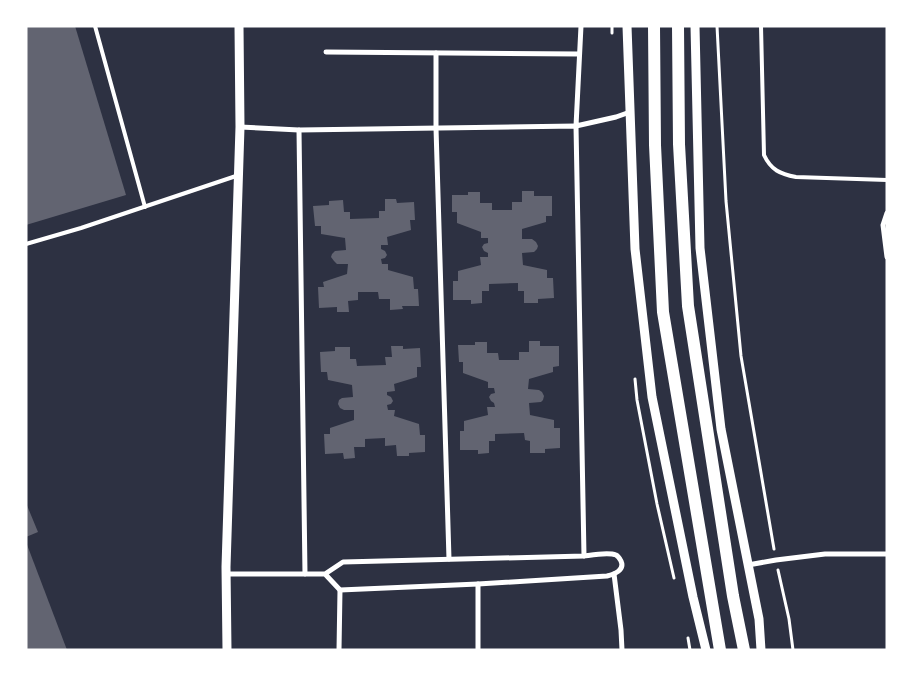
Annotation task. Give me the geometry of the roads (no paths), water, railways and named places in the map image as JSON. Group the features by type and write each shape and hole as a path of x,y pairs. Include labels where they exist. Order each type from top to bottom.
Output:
{"main road":[{"path":"654,26 655,145 663,312 720,650"},
{"path":"678,26 679,144 688,306 732,586 744,650"}],"street":[{"path":"226,650 226,574 240,127 239,26"},
{"path":"580,26 576,126 584,556"},
{"path":"627,26 635,248 652,397 693,597 706,650"},
{"path":"695,26 700,248 721,429 759,619 761,650"},
{"path":"326,52 579,54"},
{"path":"436,53 436,128 449,560"},
{"path":"240,127 299,130 576,126 630,112"},
{"path":"299,130 305,574"},
{"path":"887,213 883,225 887,257"},
{"path":"226,574 325,574 343,562 609,554 617,555 621,559 622,565 620,570 614,574 597,577 340,590"},
{"path":"748,565 825,554 887,554"},
{"path":"325,574 340,590 339,650"},
{"path":"614,574 622,650"},
{"path":"478,584 478,650"}],"lane":[{"path":"95,26 145,207"},
{"path":"761,26 764,155 767,162 782,174 796,177 887,180"},
{"path":"26,244 81,228 239,175"}]}
